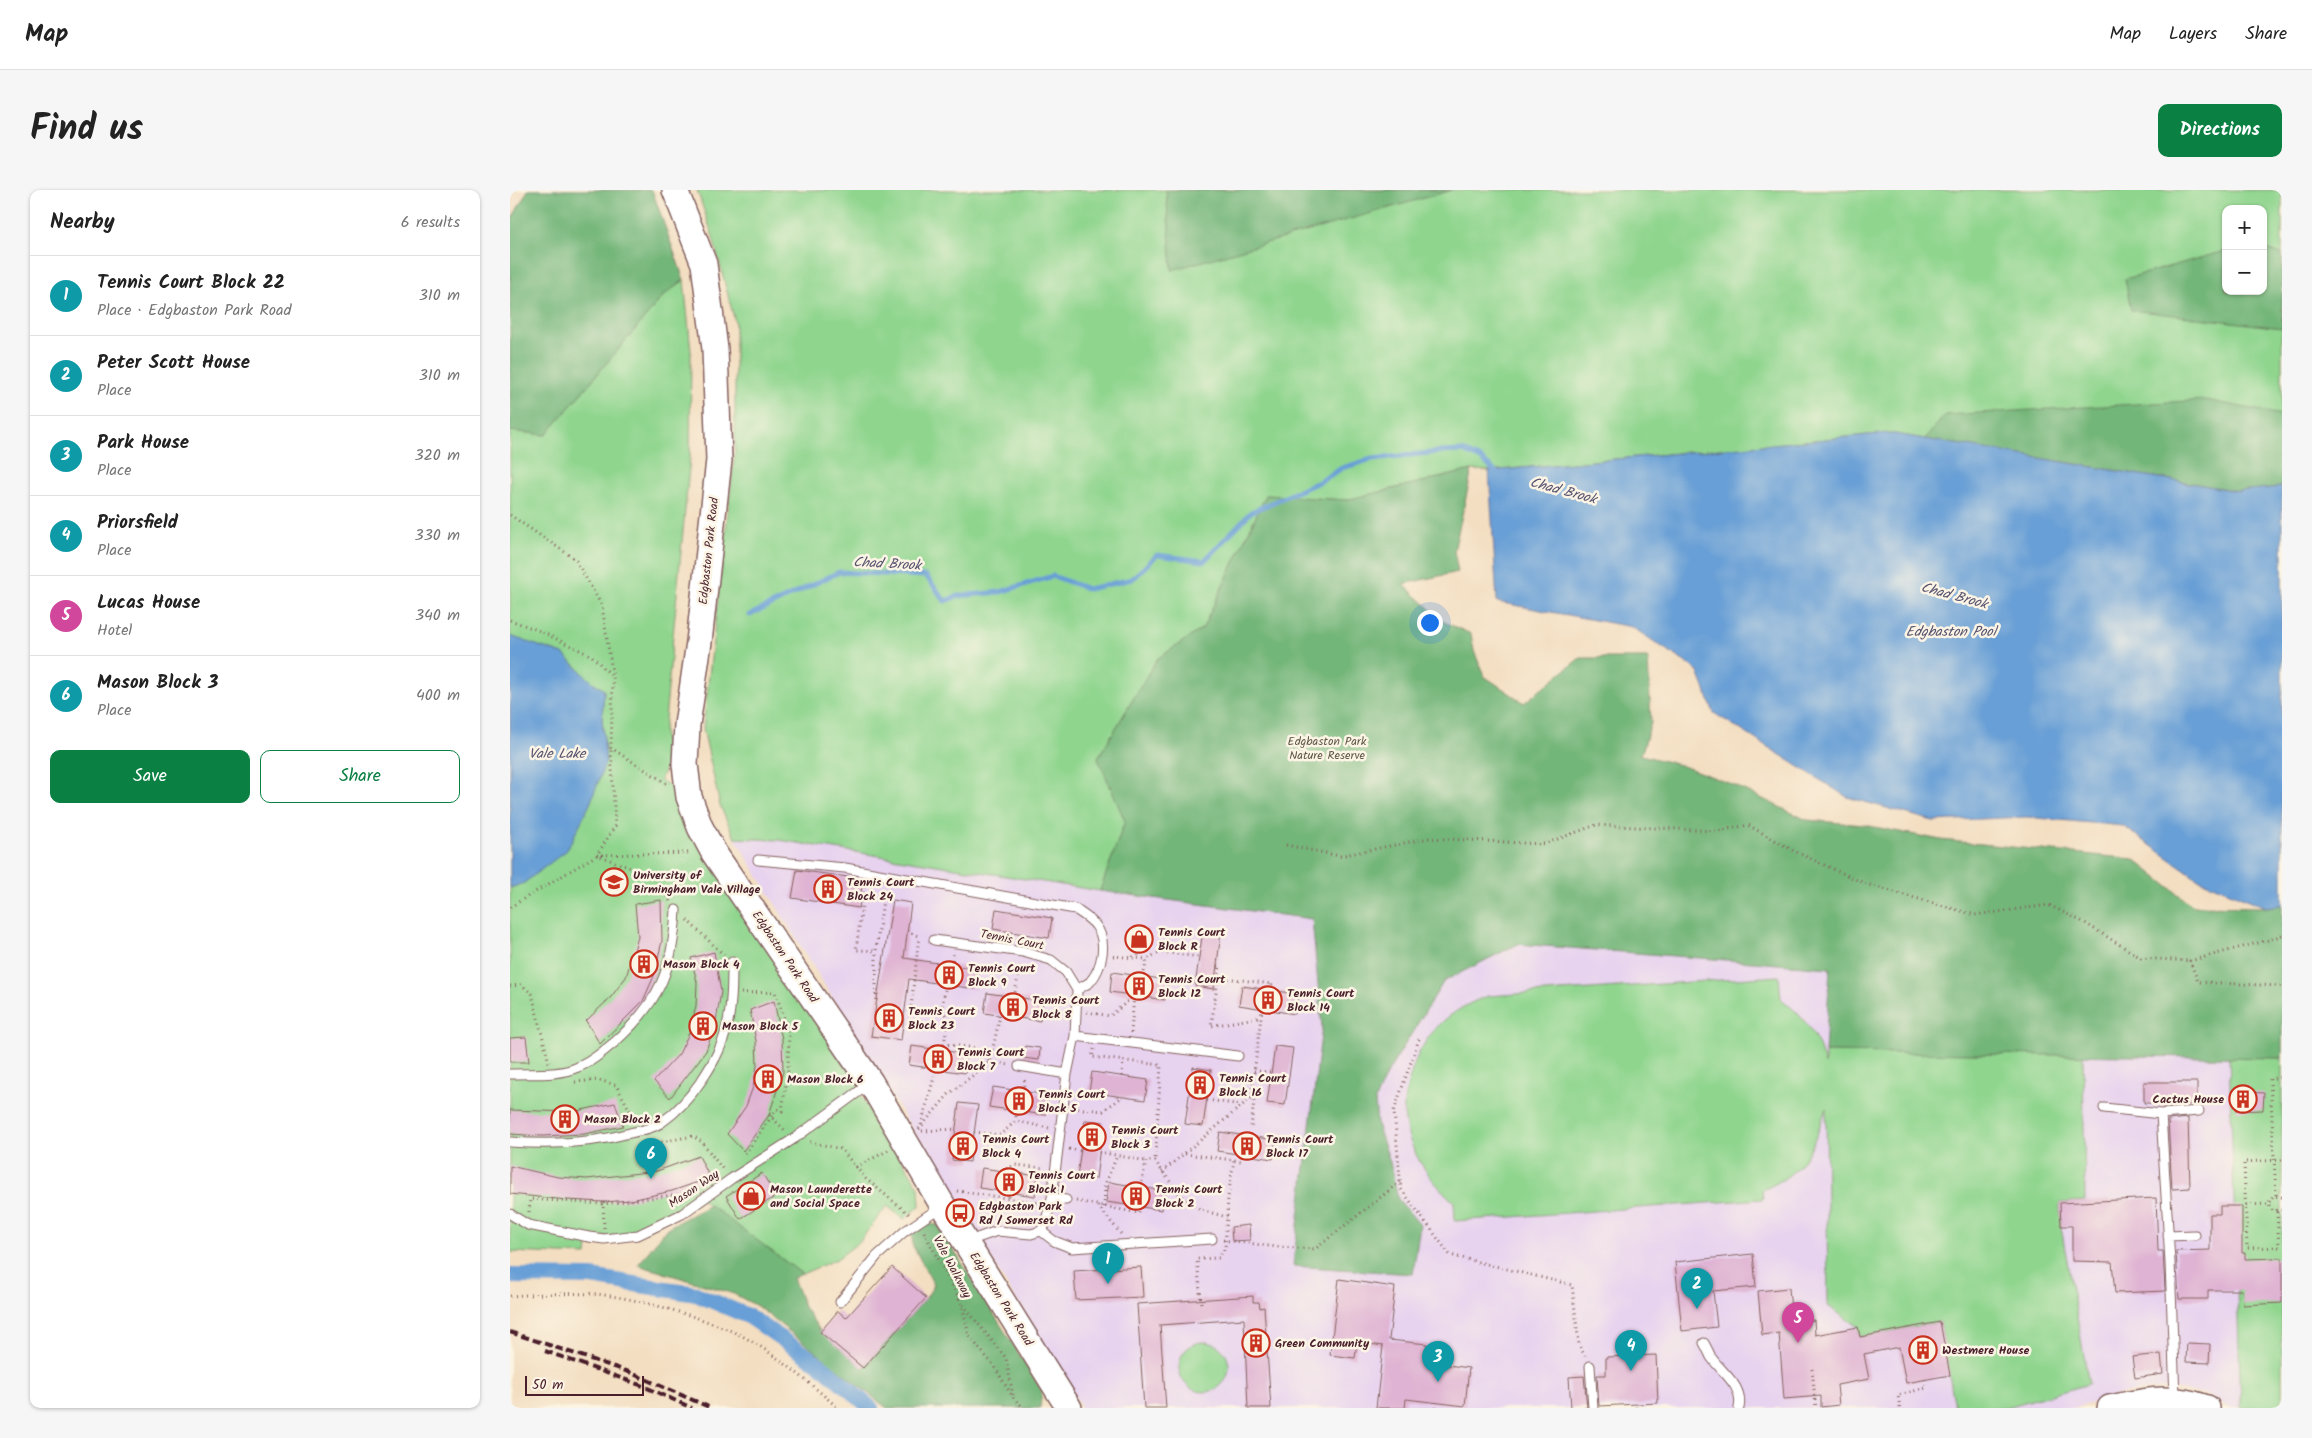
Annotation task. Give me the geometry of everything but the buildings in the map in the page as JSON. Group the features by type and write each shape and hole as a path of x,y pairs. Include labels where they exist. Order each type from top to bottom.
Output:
{"street":[{"name":"Edgbaston Park Road","path":"675,190 704,264 714,350 719,460 699,642 687,725 685,764 689,797 700,827 714,853 871,1083 913,1134 949,1198 966,1242 1067,1407"},
{"path":"2110,1408 2148,1399 2190,1402 2206,1408"}],"lane":[{"path":"758,860 887,875 1075,909 1097,927 1102,938 1102,955 1095,974 1089,983 1076,990 1075,1036 1067,1074 1051,1202 1045,1224 1041,1231 1031,1234 997,1231 966,1242"},
{"path":"510,1074 550,1073 578,1068 602,1053 647,1010 664,979 674,941 676,910"},
{"name":"Tennis Court","path":"934,940 1023,952 1051,960 1066,972 1076,990"},
{"path":"510,1142 542,1144 584,1143 640,1131 662,1122 684,1103 706,1072 717,1052 727,1027 732,993 732,962"},
{"path":"1075,1036 1238,1056"},
{"path":"1019,1066 1067,1074"},
{"name":"Mason Way","path":"510,1214 528,1225 604,1239 638,1235 682,1214 795,1138 871,1083"},
{"path":"2104,1108 2161,1114 2199,1111"},
{"path":"2161,1114 2175,1401"},
{"path":"840,1302 877,1256 905,1231 949,1198"},
{"path":"1051,1202 1066,1200"},
{"path":"1041,1231 1054,1242 1072,1248 1212,1240"},
{"path":"2168,1236 2195,1235"},
{"path":"1704,1343 1712,1358 1734,1384 1740,1402 1739,1408"},
{"path":"1590,1366 1593,1408"}],"path":[{"path":"510,515 575,559 602,606 613,678 611,748 615,826 597,854 510,907"},
{"path":"510,620 540,631 592,656 613,678"},
{"path":"611,748 689,797"},
{"path":"1286,845 1340,856 1430,838 1544,844 1596,825 1718,832 1748,825 1794,852 1866,884 1975,915 2049,905 2085,923 2141,958 2190,961 2282,935"},
{"path":"597,854 714,853"},
{"path":"597,854 654,877 676,910 732,962"},
{"path":"866,872 856,950 876,952"},
{"path":"876,1000 876,952 887,875"},
{"path":"907,931 919,937 934,940"},
{"path":"910,1016 919,937"},
{"path":"1133,957 1138,949 1138,958"},
{"path":"1014,997 1023,952"},
{"path":"1102,955 1147,959 1160,952 1199,957"},
{"path":"1143,977 1147,959"},
{"path":"2190,961 2198,982 2282,986"},
{"path":"1217,966 1220,966 1211,1026 1261,1017"},
{"path":"1218,977 1272,984 1271,990"},
{"path":"510,986 522,985 532,994 548,1053 550,1073"},
{"path":"944,1044 948,1020 942,1007 946,985"},
{"path":"732,993 775,992 789,1032 788,1069 782,1111 777,1109 770,1116 738,1161"},
{"path":"1076,1010 1110,1016 1134,996 1131,1042"},
{"path":"1250,1128 1254,1100 1251,1098 1262,1009"},
{"path":"913,1134 949,1094 990,1062 1000,1015"},
{"path":"1095,1037 1092,1057 1161,1065 1155,1162 1179,1194 1201,1210 1227,1217"},
{"path":"1419,1039 1394,1111 1394,1128 1401,1190 1450,1255 1572,1285 1579,1345 1590,1366"},
{"path":"933,1048 944,1044 976,1048 990,1062 1019,1066"},
{"path":"1122,1076 1124,1061"},
{"path":"913,1134 936,1070"},
{"path":"1254,1071 1271,1072"},
{"path":"2276,1195 2270,1079 2282,1077"},
{"path":"571,1082 599,1080 616,1086 640,1131 645,1145 693,1136 702,1142 726,1174 732,1168"},
{"path":"1063,1106 1103,1111 1122,1097"},
{"path":"1162,1172 1251,1098"},
{"path":"1207,1100 1242,1105"},
{"path":"974,1132 1000,1135 1016,1121 1016,1111"},
{"path":"770,1116 795,1138"},
{"path":"1016,1121 1059,1130"},
{"path":"856,1167 917,1132 956,1129"},
{"name":"Vale Walkway","path":"795,1138 841,1150 866,1179 919,1222 962,1304 970,1336 994,1366 1014,1399 1024,1408"},
{"path":"1100,1152 1155,1162"},
{"path":"1184,1154 1241,1161 1242,1155"},
{"path":"1104,1207 1104,1184 1117,1156"},
{"path":"1201,1303 1197,1259 1219,1258 1225,1248 1234,1160"},
{"path":"2277,1212 2281,1247 2247,1248 2244,1162 2282,1160"},
{"path":"1141,1187 1146,1161"},
{"path":"1002,1171 1015,1165 1054,1170"},
{"path":"1212,1240 1314,1249 1400,1182"},
{"path":"1008,1197 1009,1192"},
{"path":"528,1225 530,1199 603,1203 673,1193 679,1204 687,1199"},
{"path":"2276,1195 2282,1197"},
{"path":"2268,1204 2270,1199 2276,1195"},
{"path":"949,1198 1008,1197 1051,1202"},
{"path":"1066,1200 1139,1213 1139,1207"},
{"path":"603,1203 604,1239"},
{"path":"2246,1205 2268,1204"},
{"path":"2268,1204 2273,1211 2282,1210"},
{"path":"1098,1206 1130,1244"},
{"path":"510,1296 545,1293 596,1294 649,1304 698,1319 744,1338 786,1366 838,1408"},
{"path":"962,1304 1006,1358 1014,1399"},
{"path":"1812,1369 1816,1408"},
{"path":"1900,1408 1898,1395 1926,1388 1925,1379"},
{"path":"1436,1402 1436,1408"}],"shaded area":[{"path":"735,838 779,840 1100,891 1518,944 1830,968 1826,1052 2282,1058 2282,1408 2230,1408 2202,1393 2161,1388 2121,1394 2074,1408 1082,1408"}],"green space":[{"path":"528,190 652,190 684,280 664,295 546,435 510,431 510,222"},
{"path":"697,190 2282,190 2282,487 2238,491 1889,433 1489,471 1472,470 1346,500 1266,495 1203,628 1157,659 1098,758 1125,821 1100,891 779,840 735,838 720,806 703,728 735,451 735,322 712,234"},
{"path":"1166,190 1452,190 1172,270"},
{"path":"2267,249 2282,254 2282,328 2131,310 2125,279 2222,252 2222,295 2267,295"},
{"name":"University of Birmingham Vale Village","path":"684,280 691,351 690,458 664,730 666,767 660,780 689,797 871,1083 860,1094 919,1187 920,1206 904,1219 887,1206 859,1242 837,1259 802,1274 702,1200 638,1235 589,1237 587,1255 510,1252 510,888 524,883 606,761 602,718 604,690 590,680 563,654 510,637 510,431 546,435 664,295"},
{"path":"2206,400 2282,415 2282,487 2238,491 1925,439 1945,415"},
{"name":"Edgbaston Park Nature Reserve","path":"1472,470 1454,551 1458,572 1403,584 1444,622 1471,634 1474,651 1484,676 1524,703 1580,658 1648,658 1651,723 1641,755 1680,765 1729,783 1807,820 1864,825 1941,840 2134,859 2193,906 2266,907 2282,905 2282,1058 1825,1052 1830,968 1518,944 1444,981 1386,1075 1375,1100 1377,1124 1390,1162 1398,1199 1420,1225 1413,1274 1293,1266 1322,1027 1312,919 1100,891 1125,821 1098,758 1157,659 1203,628 1266,495 1346,500"},
{"path":"1779,976 1781,999 1804,1020 1819,1045 1825,1065 1825,1052 2083,1055 2085,1201 2060,1203 2061,1227 2089,1384 2003,1408 1955,1408 1940,1322 1860,1337 1858,1327 1828,1306 1826,1108 1817,1135 1805,1158 1788,1176 1762,1190 1763,1199 1455,1221 1454,1202 1426,1171 1413,1147 1405,1121 1404,1107 1405,1094 1411,1074 1422,1047 1439,1025 1450,1016 1474,1001 1488,996"},
{"path":"2229,1056 2282,1058 2282,1408 2242,1408 2241,1406"},
{"path":"710,1205 802,1274 793,1278 804,1307 821,1332 863,1368 926,1298 934,1285 913,1246 912,1234 927,1224 938,1225 1042,1391 1040,1408 887,1408 757,1306 734,1294 638,1265 667,1228"},
{"path":"1199,1342 1209,1342 1222,1349 1229,1362 1229,1372 1222,1385 1209,1392 1199,1392 1190,1388 1183,1381 1179,1372 1179,1362 1183,1353 1190,1346"}],"water":[{"name":"Edgbaston Pool","path":"1889,433 2238,491 2282,487 2282,905 2266,907 2200,880 2123,826 2027,817 1933,821 1847,797 1714,713 1697,670 1632,627 1497,602 1489,471"},
{"name":"Vale Lake","path":"510,636 563,654 590,680 604,690 602,718 606,761 590,804 567,850 524,883 510,888"}],"waterway":[{"name":"Chad Brook","path":"750,615 839,572 926,576 945,601 958,596 1000,592 1053,576 1088,589 1132,579 1157,555 1204,561 1251,512 1321,481 1342,468 1372,459 1463,451 1481,459 1498,474"},
{"path":"510,1276 591,1277 696,1294 750,1317 823,1367 871,1408"}],"railway":[{"path":"510,1332 629,1372 711,1408"},
{"path":"545,1351 643,1386 692,1408"}],"place":[{"name":"University of Birmingham Vale Village","path":"614,882"},
{"name":"Tennis Court Block 24","path":"828,889"},
{"name":"Tennis Court Block R","path":"1139,939"},
{"name":"Mason Block 4","path":"644,964"},
{"name":"Tennis Court Block 9","path":"949,975"},
{"name":"Tennis Court Block 12","path":"1139,986"},
{"name":"Tennis Court Block 14","path":"1268,1000"},
{"name":"Tennis Court Block 8","path":"1013,1007"},
{"name":"Tennis Court Block 23","path":"889,1018"},
{"name":"Mason Block 5","path":"703,1026"},
{"name":"Tennis Court Block 7","path":"938,1059"},
{"name":"Mason Block 6","path":"768,1079"},
{"name":"Tennis Court Block 16","path":"1200,1085"},
{"name":"Cactus House","path":"2243,1099"},
{"name":"Tennis Court Block 5","path":"1019,1101"},
{"name":"Mason Block 2","path":"565,1119"},
{"name":"Tennis Court Block 3","path":"1092,1137"},
{"name":"Tennis Court Block 4","path":"963,1146"},
{"name":"Tennis Court Block 17","path":"1247,1146"},
{"name":"Mason Block 3","path":"651,1179"},
{"name":"Tennis Court Block 1","path":"1009,1182"},
{"name":"Mason Launderette and Social Space","path":"751,1196"},
{"name":"Tennis Court Block 2","path":"1136,1196"},
{"name":"Edgbaston Park Rd / Somerset Rd","path":"960,1213"},
{"name":"Tennis Court Block 22","path":"1108,1284"},
{"name":"Peter Scott House","path":"1697,1309"},
{"name":"Green Community","path":"1256,1343"},
{"name":"Lucas House","path":"1798,1343"},
{"name":"Westmere House","path":"1923,1350"},
{"name":"Priorsfield","path":"1631,1371"},
{"name":"Park House","path":"1438,1382"}]}
